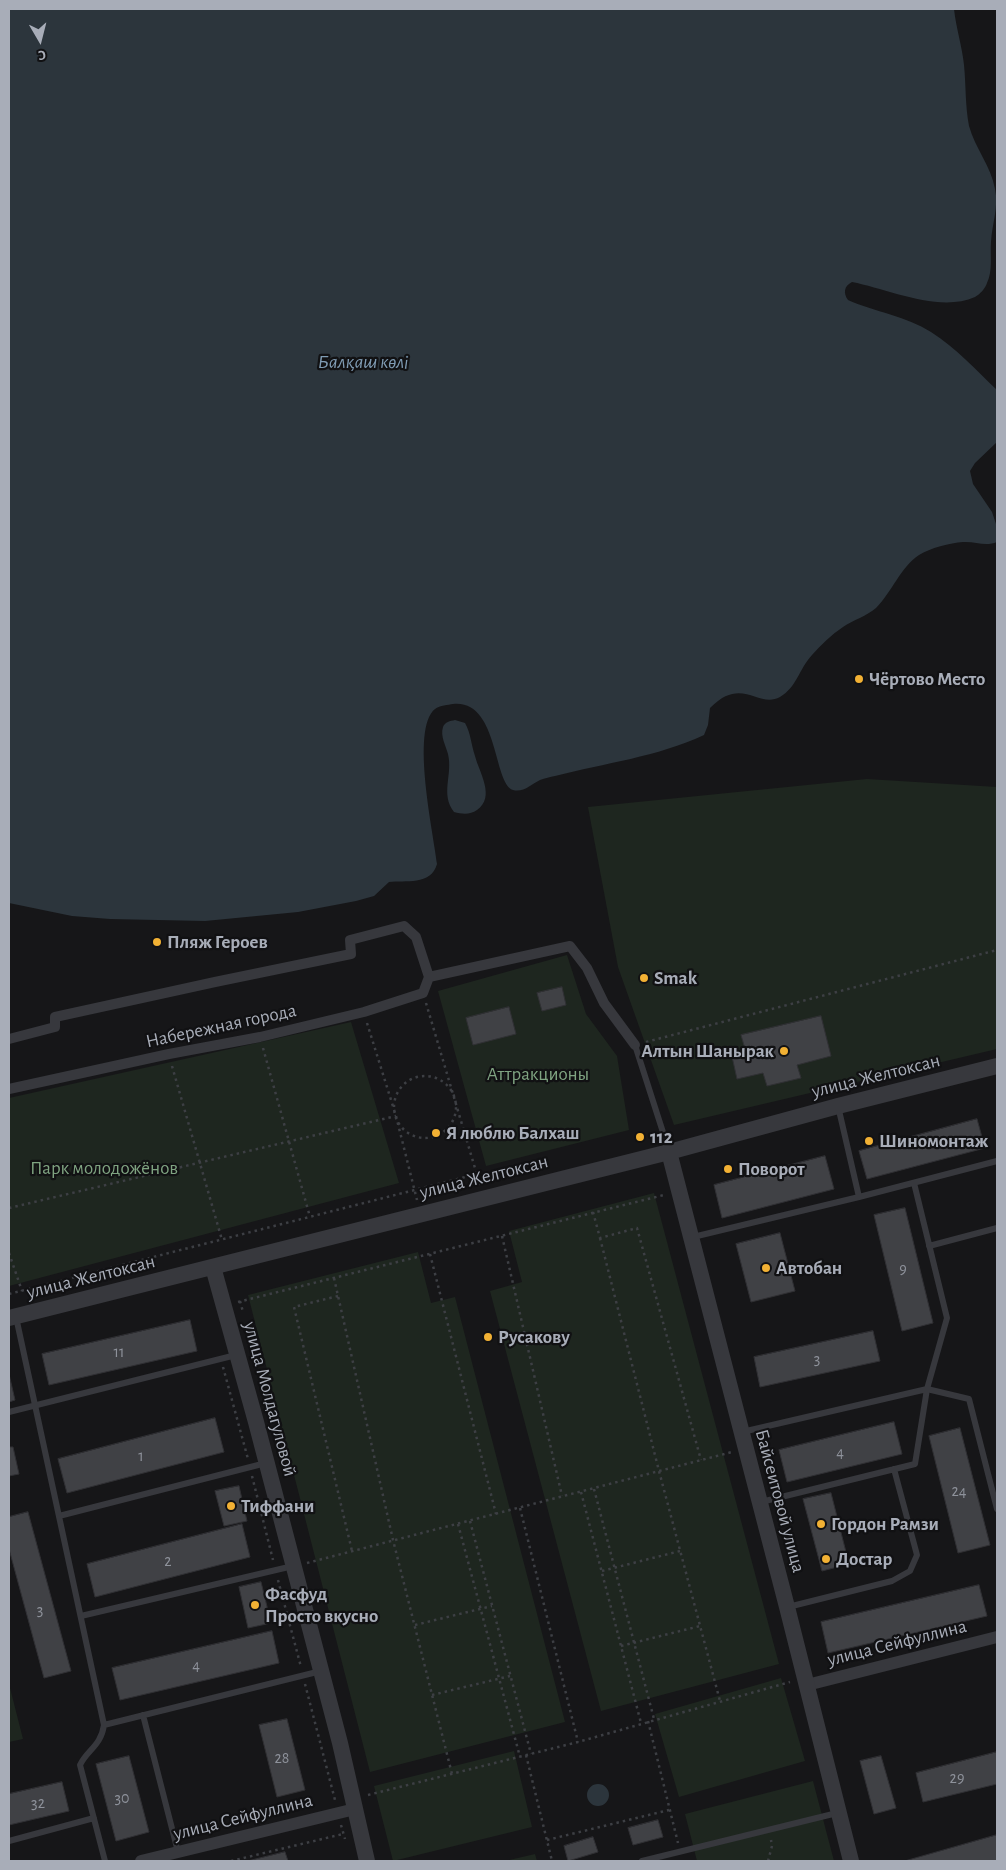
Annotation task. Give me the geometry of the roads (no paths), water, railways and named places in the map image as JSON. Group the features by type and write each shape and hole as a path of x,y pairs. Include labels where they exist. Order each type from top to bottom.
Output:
{"street":[{"path":"9,1039 55,1027 55,1017 351,954 350,940 404,926 416,937 428,977 570,946 587,968 604,1003 635,1045"},
{"name":"Набережная города","path":"9,1089 169,1054 260,1037 364,1012 423,993 428,977"},
{"name":"улица Желтоксан","path":"12,1317 669,1152 838,1106 997,1066"},
{"name":"Байсеитовой улица","path":"669,1152 787,1607 850,1861"},
{"name":"улица Молдагуловой","path":"213,1267 294,1566 367,1861"},
{"name":"улица Сейфуллина","path":"806,1682 997,1637"},
{"name":"улица Сейфуллина","path":"141,1861 338,1813 354,1804"}],"lane":[{"path":"635,1045 669,1152"},
{"path":"838,1106 859,1197"},
{"path":"692,1238 997,1161"},
{"path":"760,1502 915,1464 927,1389 947,1318 914,1182"},
{"path":"929,1246 997,1228"},
{"path":"12,1317 35,1405 104,1725 103,1733 93,1750 80,1765 105,1861"},
{"path":"9,1412 237,1355"},
{"path":"742,1432 927,1389 969,1399 997,1509"},
{"path":"59,1516 266,1463"},
{"path":"787,1607 892,1581 910,1571 917,1555 894,1469"},
{"path":"81,1616 294,1566"},
{"path":"104,1725 321,1671"},
{"path":"143,1715 178,1852"},
{"path":"642,1861 837,1813"},
{"path":"9,1841 94,1818"}],"water":[{"name":"Балқаш көлі","path":"9,9 954,9 964,65 969,126 990,173 996,195 989,278 979,294 961,301 930,301 852,282 847,286 845,292 848,300 901,318 931,332 957,352 997,390 997,442 975,463 970,471 973,484 992,512 997,527 997,542 988,544 952,543 919,555 901,573 876,608 843,627 819,648 808,660 786,693 772,700 740,693 731,694 710,708 708,725 704,735 668,749 546,778 517,791 507,784 487,727 479,714 468,706 453,704 435,709 428,720 424,738 424,759 428,807 437,864 434,871 423,879 389,882 374,896 356,901 298,912 205,921 110,919 72,916 9,903"},
{"path":"455,720 465,723 467,727 486,791 483,805 474,812 463,814 454,812 450,805 447,791 449,762 442,730 445,724"},
{"path":"598,1784 606,1787 609,1795 606,1803 598,1806 590,1803 587,1795 590,1787"}],"place":[{"name":"Чёртово Место","path":"859,679"},
{"name":"Пляж Героев","path":"157,942"},
{"name":"Smak","path":"644,978"},
{"name":"Алтын Шанырак","path":"784,1051"},
{"name":"Я люблю Балхаш","path":"436,1133"},
{"name":"112","path":"640,1137"},
{"name":"Шиномонтаж","path":"869,1141"},
{"name":"Поворот","path":"728,1169"},
{"name":"Автобан","path":"766,1268"},
{"name":"Русакову","path":"488,1337"},
{"name":"Тиффани","path":"231,1506"},
{"name":"Гордон Рамзи","path":"821,1524"},
{"name":"Достар","path":"826,1559"},
{"name":"Фасфуд Просто вкусно","path":"255,1605"}],"park label":[{"name":"Аттракционы","path":"538,1074"},
{"name":"Парк молодожёнов","path":"104,1168"}]}
